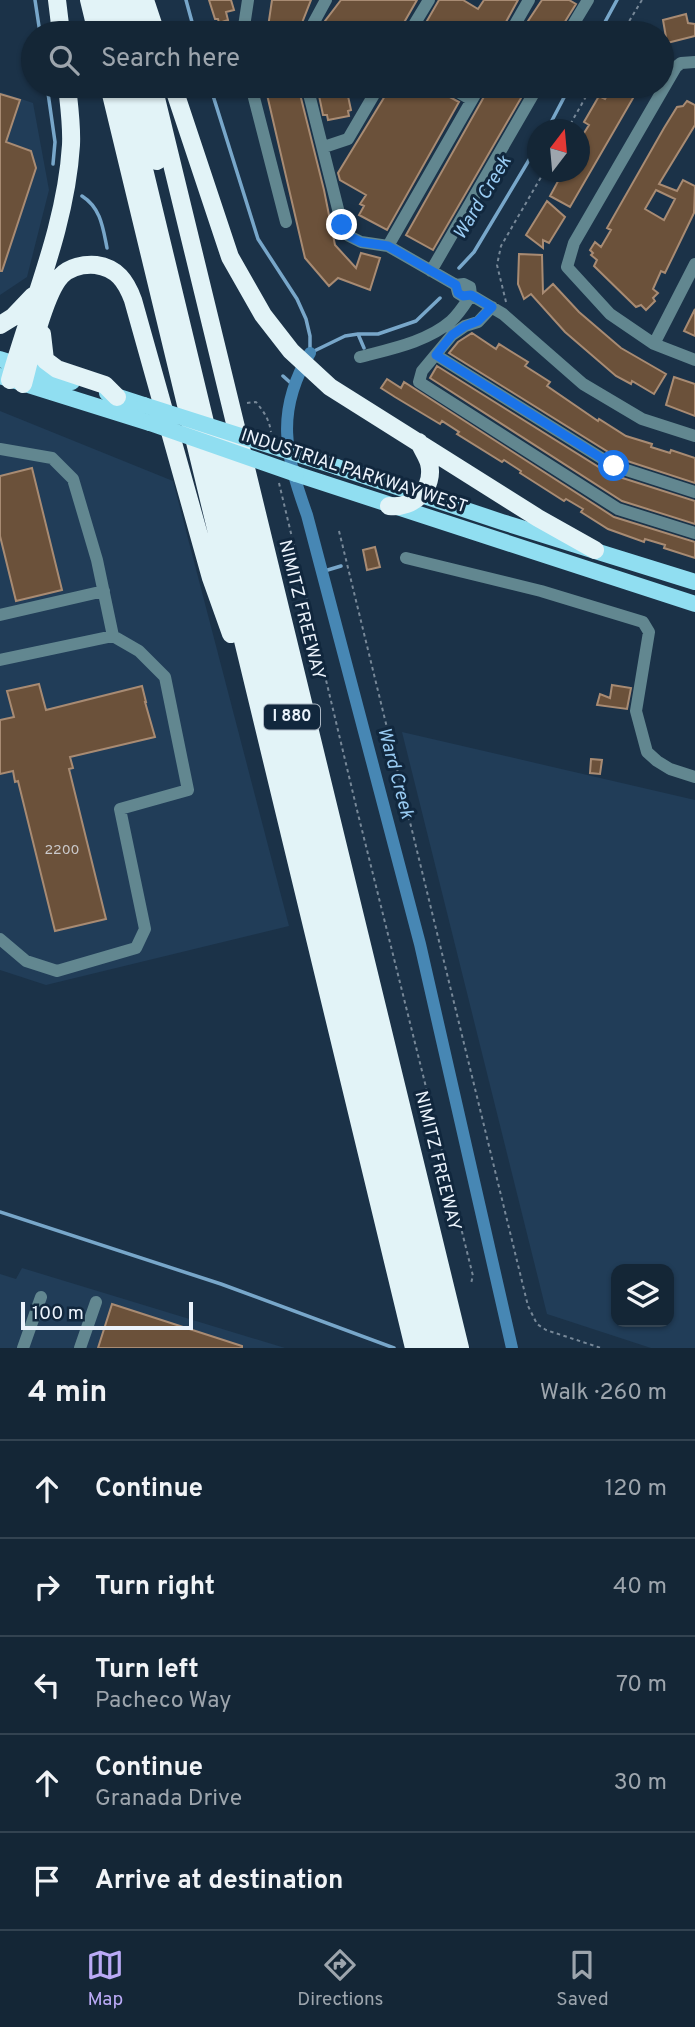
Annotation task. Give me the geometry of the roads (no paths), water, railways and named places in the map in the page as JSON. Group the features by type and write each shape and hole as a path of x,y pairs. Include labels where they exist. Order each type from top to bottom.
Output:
{"highway":[{"path":"57,0 60,21"},
{"path":"89,0 94,21"},
{"path":"103,0 108,21"},
{"path":"118,0 123,21"},
{"path":"133,0 138,21"},
{"path":"145,0 152,21"},
{"path":"13,372 54,239 65,193 71,144 68,98"},
{"name":"I 880","path":"112,98 414,1348"},
{"name":"I 880","path":"127,98 428,1348"},
{"name":"I 880","path":"142,98 444,1348"},
{"name":"NIMITZ FREEWAY","path":"156,98 228,404 460,1348"},
{"path":"177,98 230,257 263,315 291,351 330,387 538,518 596,550"},
{"path":"13,372 41,324 55,284 68,271 77,267 98,265 118,274 129,289 211,578 258,709"},
{"path":"0,325 23,309 37,291"},
{"path":"41,324 45,360 57,369 105,385 117,397"},
{"path":"388,506 404,505 427,488 429,460 419,442"}],"main road":[{"name":"INDUSTRIAL PARKWAY WEST","path":"13,372 145,405 695,582"},
{"name":"INDUSTRIAL PARKWAY WEST","path":"13,372 343,491 695,604"}],"street":[{"path":"245,21 248,0"},
{"path":"315,21 326,0"},
{"path":"416,21 429,0"},
{"path":"517,21 529,0"},
{"path":"575,21 588,0"},
{"path":"674,70 681,63 695,62"},
{"path":"254,98 286,222"},
{"path":"310,98 342,225 349,236 361,242 388,246 456,285 464,284 470,287 471,295 459,312 443,327 396,348 360,357"},
{"path":"324,147 348,139 372,98"},
{"path":"388,246 472,100 469,98"},
{"path":"431,271 531,98"},
{"path":"658,98 574,243 567,267 610,314 654,344 695,360"},
{"path":"654,344 695,264"},
{"path":"471,295 498,310 583,384 642,419 695,436"},
{"path":"498,310 452,335 419,376 419,382 618,509 695,533"},
{"path":"436,355 614,466 695,492"},
{"path":"0,449 52,458 73,479 97,560 113,636"},
{"path":"406,558 541,591 643,622 649,632 636,710 647,752 670,769 695,777"},
{"path":"0,615 104,591"},
{"path":"0,660 113,636 139,651 165,677 188,790 120,808 145,929 136,948 57,971 26,961 0,939"},
{"path":"23,1348 41,1297"},
{"path":"80,1348 96,1302"}],"waterway":[{"path":"35,0 38,21"},
{"path":"186,0 192,21"},
{"name":"Ward Creek","path":"606,21 617,0"},
{"path":"49,98 55,142 53,164"},
{"path":"214,98 258,239 297,299 306,319 310,353 345,336 378,334 416,321 440,298"},
{"name":"Ward Creek","path":"553,119 564,98"},
{"name":"Ward Creek","path":"459,268 474,252 527,163"},
{"path":"82,196 97,212 107,248"},
{"path":"358,334 364,348"},
{"name":"Ward Creek","path":"310,353 299,374 288,414 287,433 293,472 307,515 420,944 512,1348"},
{"path":"283,376 293,385"},
{"path":"321,572 341,566"},
{"name":"Ward Creek","path":"0,1212 221,1284 394,1348"}]}
